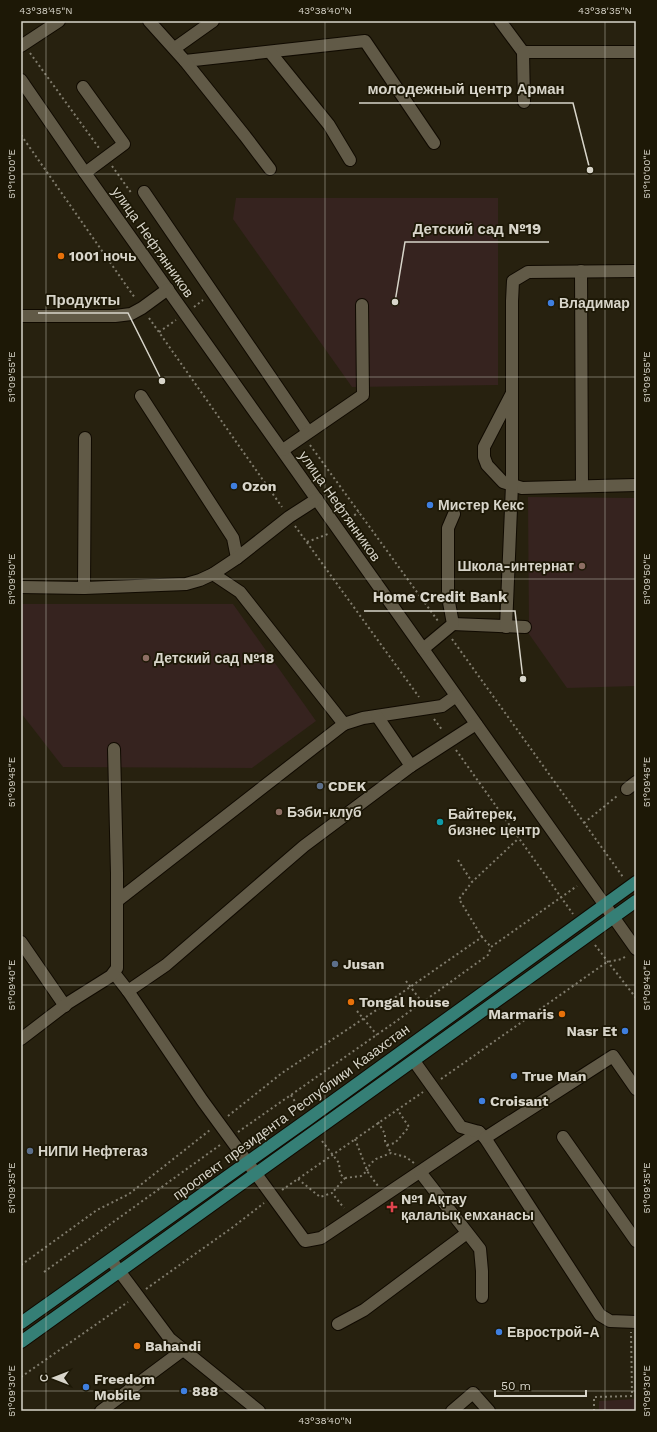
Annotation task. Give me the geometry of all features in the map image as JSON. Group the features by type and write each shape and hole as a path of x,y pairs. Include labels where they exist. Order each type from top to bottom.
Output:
{"main road":[{"name":"проспект президента Республики Казахстан","path":"21,1323 633,885"},
{"name":"проспект президента Республики Казахстан","path":"21,1342 636,902"}],"street":[{"path":"23,45 58,21"},
{"path":"149,21 175,48 270,169"},
{"path":"175,48 213,21"},
{"path":"500,21 522,52 524,102"},
{"path":"185,61 365,41 434,142"},
{"path":"270,52 329,125 350,160"},
{"path":"522,52 636,52"},
{"name":"улица Нефтянников","path":"21,80 85,173 317,498 604,906 614,918 634,951"},
{"path":"83,87 124,144 85,173"},
{"path":"139,194 306,434"},
{"path":"582,271 582,486"},
{"path":"506,627 512,485 512,301 514,281 528,272 636,271"},
{"path":"21,316 115,316 131,314 168,289"},
{"path":"282,450 363,395 362,305"},
{"path":"512,394 484,447 484,457 487,465 503,482 522,488 636,485"},
{"path":"141,396 233,538 237,558"},
{"path":"84,588 85,438"},
{"path":"21,587 84,588 186,584 200,580 213,574 237,558 289,517 317,498"},
{"path":"449,627 448,528 454,514"},
{"path":"213,574 240,592 344,724"},
{"path":"423,649 449,627 525,627"},
{"path":"117,901 344,724 363,718 442,706 456,696"},
{"path":"377,716 411,766"},
{"path":"128,991 166,965 304,846 411,766 476,724"},
{"path":"21,1039 65,1006 111,976 117,968 114,749"},
{"path":"21,942 65,1006"},
{"path":"114,973 128,991 202,1100 305,1241 321,1238 422,1170 613,1056 636,1089"},
{"path":"414,1061 461,1127 482,1135 600,1315 610,1321 633,1322"},
{"path":"563,1137 636,1241"},
{"path":"422,1170 480,1249 482,1297"},
{"path":"338,1324 364,1310 467,1232"},
{"path":"111,1260 136,1296 170,1339 259,1411"},
{"path":"101,1411 114,1407 183,1350"},
{"path":"452,1411 473,1393 494,1409"}],"path":[{"path":"23,45 106,157 139,194"},
{"path":"21,135 289,517 580,924"},
{"path":"306,434 449,627 584,823 633,885"},
{"path":"584,823 631,785"},
{"path":"491,947 482,936 459,899 472,882 519,838"},
{"path":"458,860 472,882"},
{"path":"44,1272 488,955 491,947 586,880"},
{"path":"21,1265 98,1210 129,1194 282,1073 411,987 482,936"},
{"path":"588,936 636,998"},
{"path":"21,1377 136,1296 272,1196 298,1180 378,1122 432,1086 607,962 622,959 634,951"},
{"path":"406,981 422,1002"},
{"path":"357,1011 377,1035"},
{"path":"387,1145 395,1143 409,1127 397,1109"},
{"path":"378,1122 385,1134 385,1141 391,1153"},
{"path":"315,1131 339,1163 340,1174 345,1178"},
{"path":"355,1139 367,1171 385,1195"},
{"path":"298,1180 320,1197 332,1193 345,1178 361,1176 376,1159 391,1153 406,1157 422,1170"},
{"path":"332,1193 351,1218"},
{"path":"594,1411 594,1397 632,1396 633,1322"}],"shaded area":[{"path":"236,198 498,198 498,385 352,387 233,219"},
{"name":"Школа-интернат","path":"528,497 636,498 636,686 567,688 529,634"},
{"name":"Детский сад №18","path":"21,604 233,604 316,721 252,768 63,767 21,713"},
{"path":"636,1399 636,1411 599,1411 599,1401"}],"place":[{"name":"молодежный центр Арман","path":"590,170"},
{"name":"1001 ночь","path":"61,256"},
{"name":"Детский сад №19","path":"395,302"},
{"name":"Владимар","path":"551,303"},
{"name":"Продукты","path":"162,381"},
{"name":"Ozon","path":"234,486"},
{"name":"Мистер Кекс","path":"430,505"},
{"name":"Школа-интернат","path":"582,566"},
{"name":"Детский сад №18","path":"146,658"},
{"name":"Home Credit Bank","path":"523,679"},
{"name":"CDEK","path":"320,786"},
{"name":"Бэби-клуб","path":"279,812"},
{"name":"Байтерек, бизнес центр","path":"440,822"},
{"name":"Jusan","path":"335,964"},
{"name":"Tongal house","path":"351,1002"},
{"name":"Marmaris","path":"562,1014"},
{"name":"Nasr Et","path":"625,1031"},
{"name":"True Man","path":"514,1076"},
{"name":"Croisant","path":"482,1101"},
{"name":"НИПИ Нефтегаз","path":"30,1151"},
{"name":"№1 Ақтау қалалық емханасы","path":"392,1207"},
{"name":"Еврострой-А","path":"499,1332"},
{"name":"Bahandi","path":"137,1346"},
{"name":"Freedom Mobile","path":"86,1387"},
{"name":"888","path":"184,1391"}]}
